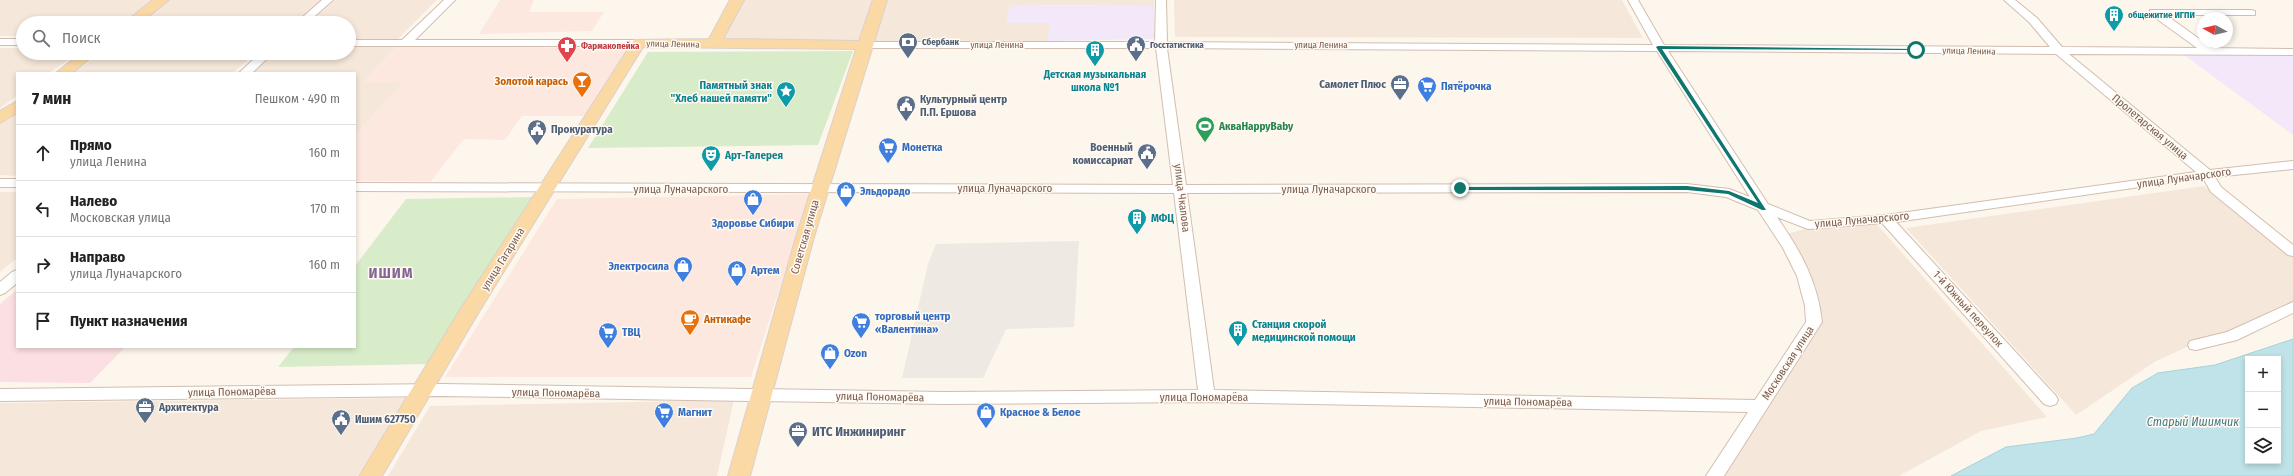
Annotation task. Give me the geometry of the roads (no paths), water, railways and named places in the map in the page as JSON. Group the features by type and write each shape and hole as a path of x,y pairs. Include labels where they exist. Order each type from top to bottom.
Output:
{"main road":[{"path":"140,16 162,0"},
{"path":"714,44 738,0"},
{"name":"Советская улица","path":"739,476 759,396 819,188 880,0"},
{"name":"улица Ленина","path":"640,43 865,45"},
{"name":"улица Гагарина","path":"370,476 421,390 547,188 640,43"},
{"path":"64,72 81,60"},
{"path":"0,118 16,107"}],"street":[{"path":"309,16 328,0"},
{"path":"405,43 450,0"},
{"name":"улица Чкалова","path":"1161,0 1161,45 1207,396"},
{"name":"Московская улица","path":"1632,0 1658,47 1764,208 1786,238 1805,277 1814,302 1814,322 1715,476"},
{"name":"Пролетарская улица","path":"2009,0 2033,20 2060,52 2207,174 2216,189 2293,252"},
{"path":"2210,52 2154,12 2251,13"},
{"path":"0,42 16,42"},
{"name":"улица Ленина","path":"356,43 640,43"},
{"name":"улица Ленина","path":"865,45 1658,47 2060,52 2293,52"},
{"path":"246,72 259,60"},
{"name":"улица Луначарского","path":"356,187 1181,189 1687,188 1729,193 1808,225 1886,219 2207,174 2293,164"},
{"path":"0,183 16,183"},
{"name":"1-й Южный переулок","path":"1886,219 2050,400"},
{"path":"0,290 16,276"},
{"path":"2196,346 2232,336 2293,307"},
{"name":"улица Пономарёва","path":"0,395 421,390 943,398 1207,396 1760,406"}],"water":[{"name":"Старый Ишимчик","path":"2293,339 2293,476 1951,476 2006,447 2077,438 2094,434 2132,388 2158,373 2215,365"}],"place":[{"name":"общежитие ИГПИ","path":"2114,32"},
{"name":"Сбербанк","path":"908,59"},
{"name":"Госстатистика","path":"1136,62"},
{"name":"Фармакопейка","path":"567,63"},
{"name":"Детская музыкальная школа №1","path":"1095,67"},
{"name":"Золотой карась","path":"582,98"},
{"name":"Самолет Плюс","path":"1400,101"},
{"name":"Пятёрочка","path":"1427,103"},
{"name":"Памятный знак \"Хлеб нашей памяти\"","path":"786,108"},
{"name":"Культурный центр П.П. Ершова","path":"906,122"},
{"name":"АкваHappyBaby","path":"1205,143"},
{"name":"Прокуратура","path":"537,146"},
{"name":"Монетка","path":"888,164"},
{"name":"Военный комиссариат","path":"1147,170"},
{"name":"Арт-Галерея","path":"711,172"},
{"name":"Эльдорадо","path":"846,208"},
{"name":"Здоровье Сибири","path":"753,216"},
{"name":"МФЦ","path":"1137,235"},
{"name":"Электросила","path":"683,283"},
{"name":"Артем","path":"737,287"},
{"name":"Антикафе","path":"690,336"},
{"name":"торговый центр «Валентина»","path":"861,339"},
{"name":"Станция скорой медицинской помощи","path":"1238,347"},
{"name":"ТВЦ","path":"608,349"},
{"name":"Ozon","path":"830,370"},
{"name":"Архитектура","path":"145,424"},
{"name":"Магнит","path":"664,429"},
{"name":"Красное & Белое","path":"986,429"},
{"name":"Ишим 627750","path":"341,436"},
{"name":"ИТС Инжиниринг","path":"798,448"}],"district":[{"name":"ИШИМ","path":"391,273"}]}
